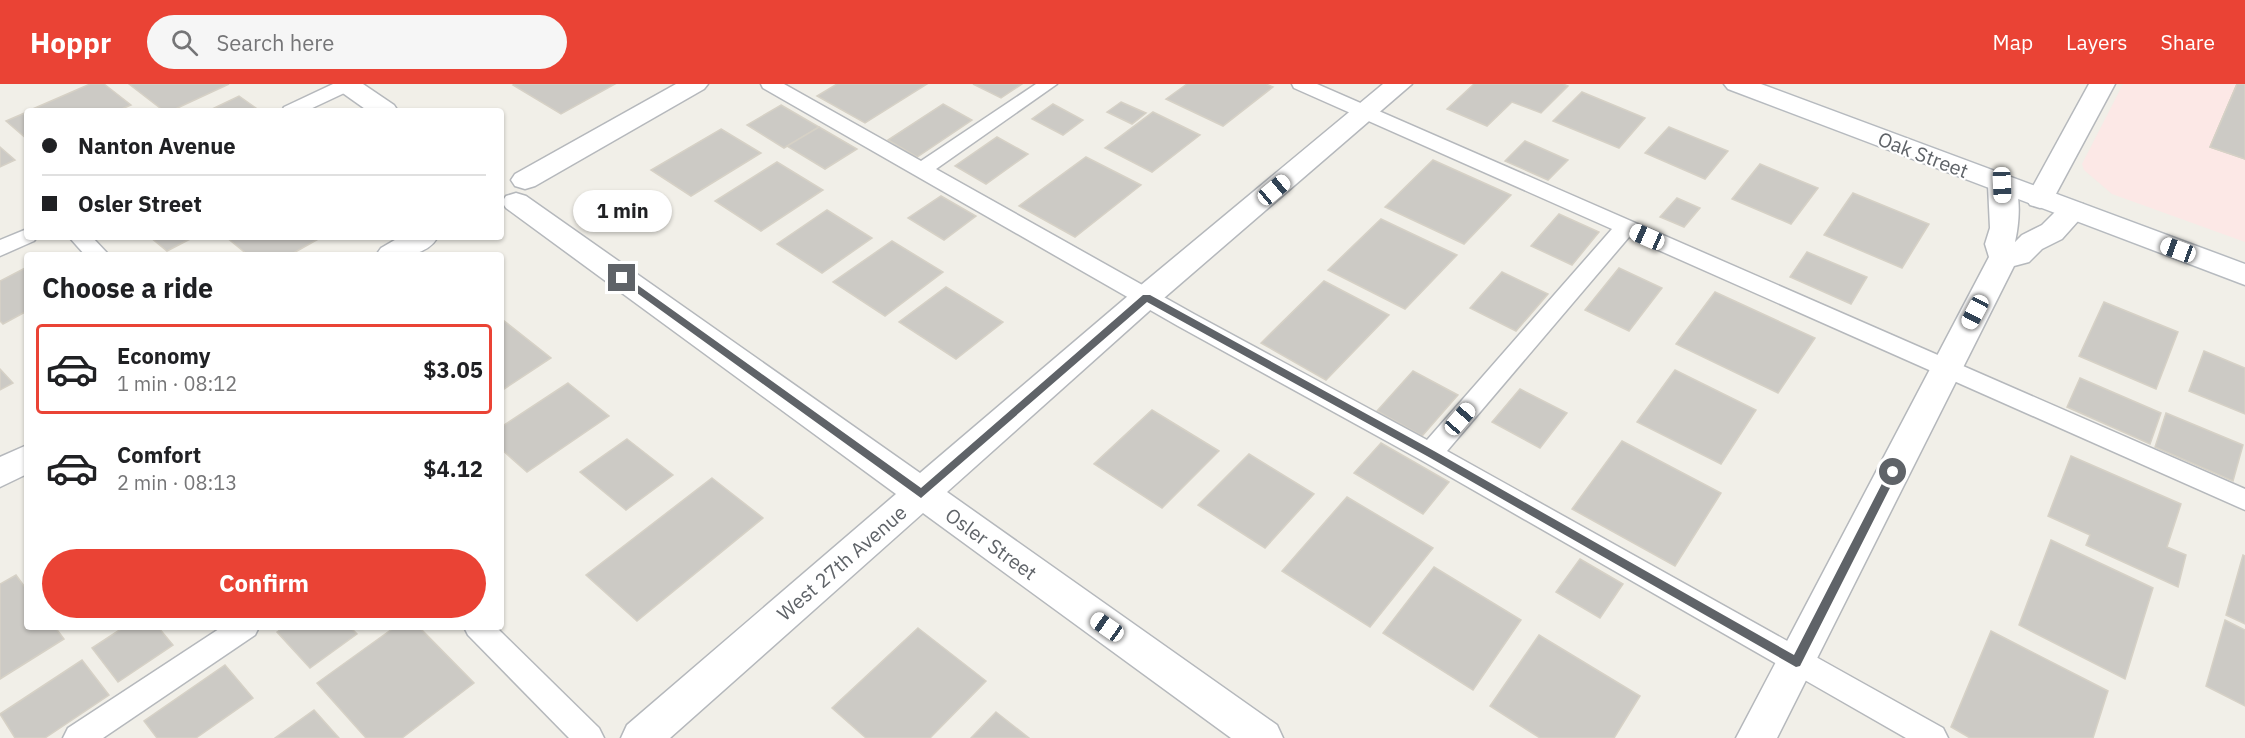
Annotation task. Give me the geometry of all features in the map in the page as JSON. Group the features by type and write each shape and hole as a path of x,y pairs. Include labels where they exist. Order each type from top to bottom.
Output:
{"street":[{"path":"347,84 381,108"},
{"path":"511,192 694,84"},
{"name":"West 27th Avenue","path":"641,738 1146,297 1399,84"},
{"name":"Oak Street","path":"1737,84 2245,275"},
{"path":"2040,199 2102,84"},
{"path":"1756,738 2004,258 2000,244 2004,228 2002,185"},
{"name":"Osler Street","path":"511,192 921,494 1263,738"},
{"path":"2004,258 2019,255 2032,242 2052,232 2073,211"},
{"path":"397,252 418,240"},
{"path":"0,473 24,460"}],"lane":[{"path":"297,108 347,84"},
{"path":"770,84 1146,297 1430,453 1933,738"},
{"path":"921,170 1048,84"},
{"path":"1301,84 2245,500"},
{"path":"1430,453 1626,228"},
{"path":"0,249 24,237"},
{"path":"83,240 95,252"},
{"path":"78,738 240,630"},
{"path":"481,630 589,738"}],"shaded area":[{"path":"2123,84 2245,84 2245,242 2112,194 2084,170 2082,164"}],"building":[{"path":"90,84 104,84 131,105 124,108 35,108"},
{"path":"129,84 229,84 177,108 160,108"},
{"path":"615,84 561,114 513,85"},
{"path":"837,84 927,84 865,123 817,96"},
{"path":"973,84 1022,84 1001,98"},
{"path":"1187,84 1266,84 1273,87 1223,126 1166,99"},
{"path":"1474,84 1563,84 1568,86 1541,113 1512,102 1487,126 1447,109"},
{"path":"2237,84 2245,84 2245,159 2210,147"},
{"path":"2237,84 2245,84 2245,159 2210,147"},
{"path":"1582,92 1645,118 1619,148 1553,121"},
{"path":"239,96 256,108 214,108"},
{"path":"1121,102 1146,113 1132,124 1107,112"},
{"path":"943,104 972,120 917,157 888,140"},
{"path":"1053,104 1083,120 1063,135 1032,119"},
{"path":"781,105 819,127 784,148 747,125"},
{"path":"1153,112 1200,135 1152,172 1105,148"},
{"path":"24,113 24,136 6,121"},
{"path":"819,127 857,149 825,169 787,146"},
{"path":"1669,127 1728,151 1705,179 1645,153"},
{"path":"721,129 761,153 691,196 651,170"},
{"path":"997,137 1028,154 986,184 955,166"},
{"path":"1525,141 1568,160 1548,180 1505,161"},
{"path":"0,147 15,160 0,167"},
{"path":"1086,157 1141,185 1075,237 1019,206"},
{"path":"1433,160 1511,195 1464,244 1385,207"},
{"path":"777,162 823,190 761,231 715,201"},
{"path":"1760,164 1818,188 1791,224 1732,199"},
{"path":"1853,193 1929,224 1902,268 1824,235"},
{"path":"941,196 976,216 944,240 908,218"},
{"path":"1677,198 1700,208 1684,227 1660,217"},
{"path":"827,210 872,238 822,273 777,244"},
{"path":"1559,214 1599,232 1572,265 1531,246"},
{"path":"1381,219 1457,255 1405,309 1328,270"},
{"path":"154,240 188,240 167,251"},
{"path":"230,240 317,240 295,252 244,252"},
{"path":"892,241 943,272 885,316 833,282"},
{"path":"1807,252 1867,277 1851,304 1790,277"},
{"path":"1619,268 1662,288 1629,331 1585,310"},
{"path":"24,269 24,313 3,324 0,321 0,281"},
{"path":"1502,272 1548,294 1516,331 1470,308"},
{"path":"1324,281 1389,315 1326,380 1261,343"},
{"path":"946,287 1003,322 956,359 899,322"},
{"path":"1715,292 1815,338 1778,393 1676,344"},
{"path":"2104,302 2178,332 2156,389 2079,356"},
{"path":"504,321 551,358 504,389"},
{"path":"2204,351 2245,368 2245,414 2189,391"},
{"path":"0,369 13,383 0,390"},
{"path":"1675,370 1756,410 1721,464 1637,422"},
{"path":"1413,371 1458,395 1422,436 1377,411"},
{"path":"2080,378 2161,413 2150,444 2067,407"},
{"path":"568,383 609,416 527,472 504,452 504,425"},
{"path":"1520,389 1567,413 1540,448 1492,422"},
{"path":"1152,410 1219,451 1162,508 1094,464"},
{"path":"2166,413 2243,445 2233,481 2155,447"},
{"path":"627,439 673,475 626,510 580,472"},
{"path":"1622,441 1721,493 1675,566 1572,509"},
{"path":"1381,443 1449,482 1423,514 1354,473"},
{"path":"1249,454 1314,494 1265,548 1198,505"},
{"path":"2071,456 2181,504 2167,547 2186,555 2178,587 2086,545 2090,535 2048,516"},
{"path":"712,478 763,518 637,621 586,575"},
{"path":"1347,497 1433,548 1370,627 1282,571"},
{"path":"2051,540 2153,588 2125,679 2019,625"},
{"path":"2243,555 2245,556 2245,624 2226,615"},
{"path":"1580,559 1623,584 1600,618 1556,592"},
{"path":"1434,567 1521,620 1473,690 1383,633"},
{"path":"16,575 24,586 24,630 57,630 64,639 0,679 0,584"},
{"path":"2225,620 2245,630 2245,706 2206,686"},
{"path":"918,628 986,681 930,738 866,738 832,708"},
{"path":"119,630 160,630 173,645 118,682 92,648"},
{"path":"280,630 353,630 357,634 310,668 277,632"},
{"path":"391,630 422,630 474,683 402,738 366,738 317,683"},
{"path":"1991,631 2108,691 2093,738 1970,738 1951,727"},
{"path":"1539,635 1640,696 1614,738 1540,738 1490,706"},
{"path":"82,660 109,695 45,738 15,738 0,714"},
{"path":"225,665 253,698 196,738 157,738 144,721"},
{"path":"314,710 339,738 275,738"},
{"path":"996,712 1029,738 971,738"}],"route":[{"path":"622,278 921,494 1146,297 1430,453 1796,662 1893,472"}]}
